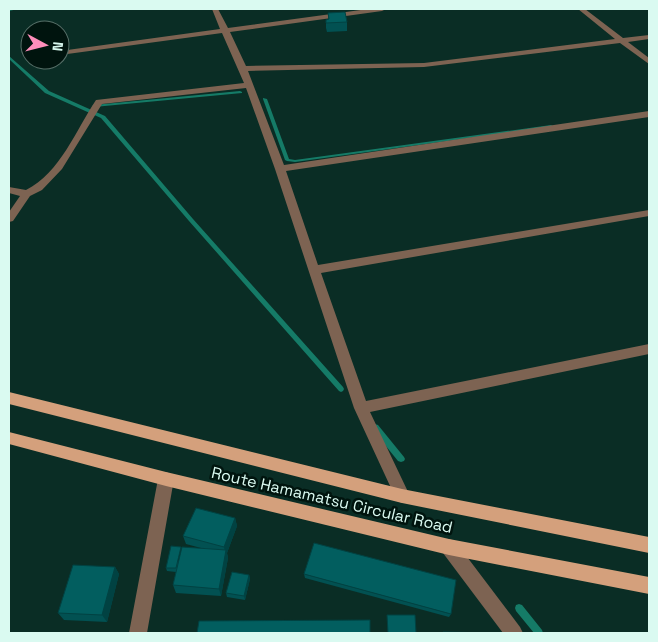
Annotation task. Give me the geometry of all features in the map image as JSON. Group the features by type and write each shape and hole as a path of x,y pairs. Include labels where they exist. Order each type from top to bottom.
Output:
{"main road":[{"name":"Route Hamamatsu Circular Road","path":"9,398 402,496 649,545"},
{"name":"Route Hamamatsu Circular Road","path":"9,438 166,479 449,547 649,586"}],"street":[{"path":"215,9 243,69 280,169 361,408 402,496"},
{"path":"70,52 382,9"},
{"path":"581,9 649,62"},
{"path":"243,69 424,65 649,37"},
{"path":"9,219 27,193 42,185 65,158 99,102 249,85"},
{"path":"280,169 649,114"},
{"path":"9,190 27,193"},
{"path":"314,270 649,213"},
{"path":"361,408 649,349"},
{"path":"138,633 166,479"},
{"path":"449,547 514,633"}],"building":[{"path":"345,12 347,22 326,23 326,20 329,19 328,13"},
{"path":"196,508 235,518 224,547 183,536"},
{"path":"314,543 456,580 451,614 304,574"},
{"path":"171,546 181,547 176,568 166,568"},
{"path":"182,547 226,550 219,589 173,585"},
{"path":"73,565 115,567 102,615 58,613"},
{"path":"232,572 249,575 244,596 226,593"},
{"path":"387,615 415,615 416,633 388,633"},
{"path":"370,620 370,633 197,633 199,621"},
{"path":"443,632 494,633 443,633"}],"waterway":[{"path":"9,10 16,9"},
{"path":"9,57 47,92 103,117 191,220 341,389"},
{"path":"94,106 240,92"},
{"path":"265,99 287,160 295,161 551,126"},
{"path":"375,427 401,459"},
{"path":"519,608 539,633"}]}
